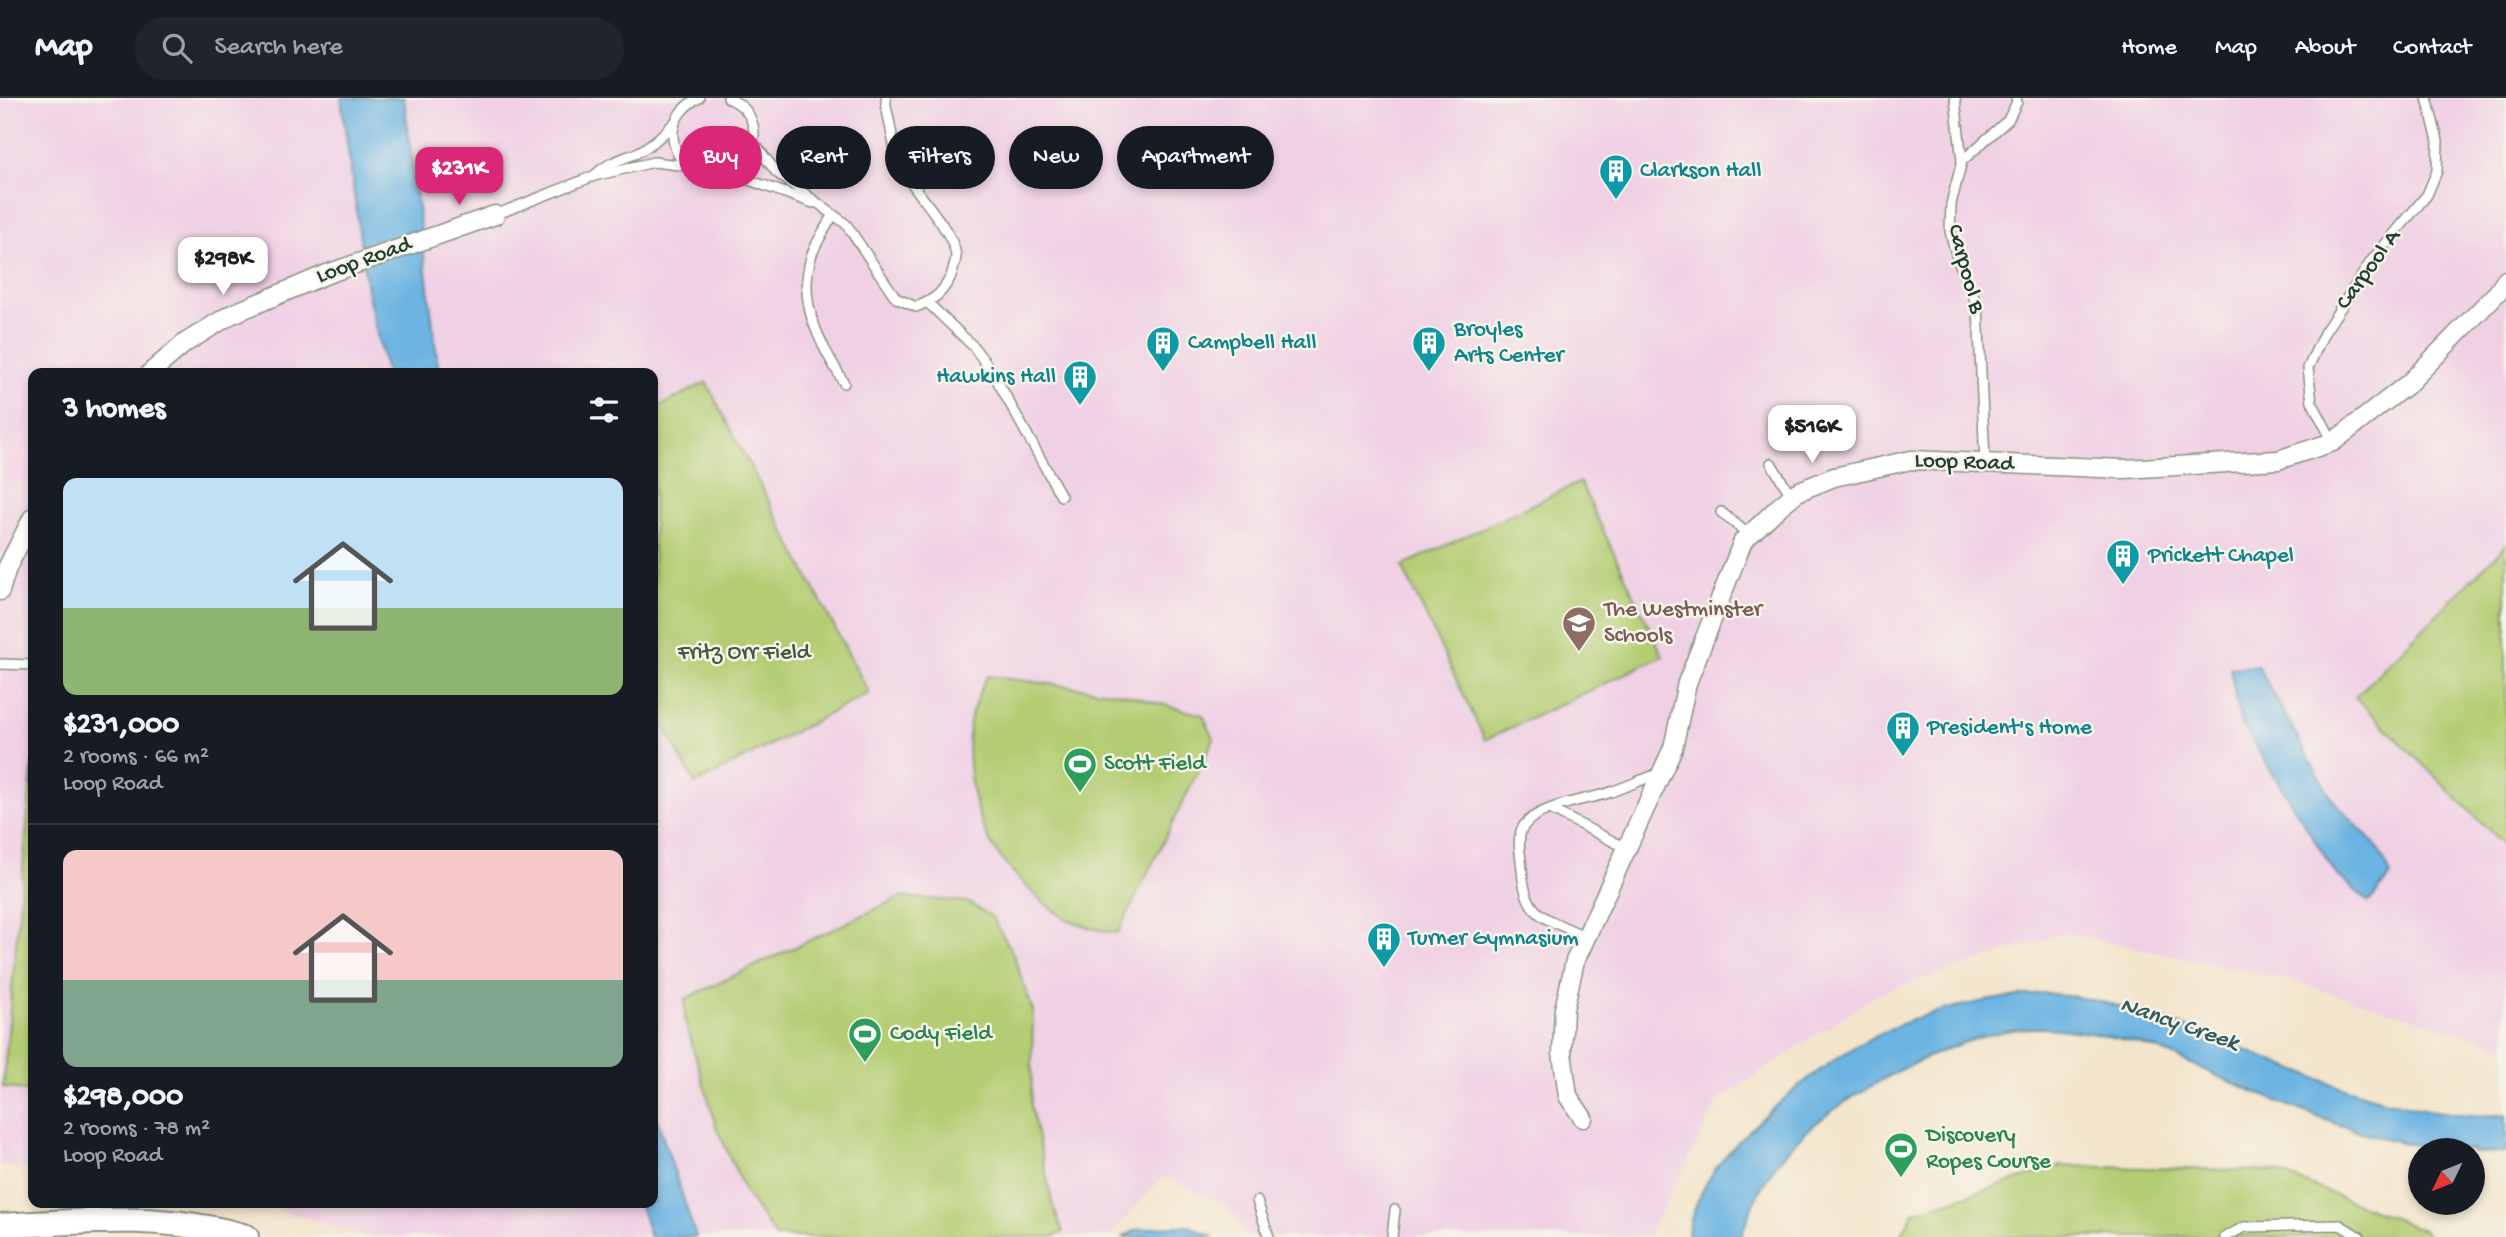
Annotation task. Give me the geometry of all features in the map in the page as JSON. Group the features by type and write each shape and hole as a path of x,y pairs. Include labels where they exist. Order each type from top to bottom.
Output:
{"street":[{"name":"Loop Road","path":"156,368 185,343 230,315 327,274 495,215"},
{"name":"Loop Road","path":"1583,1118 1568,1096 1562,1053 1564,1009 1575,961 1674,748 1687,683 1743,541 1749,535 1797,492 1834,477 1911,460 2124,469 2199,466 2278,460 2333,442 2409,383 2498,292 2506,280"},
{"path":"0,591 28,527"},
{"path":"0,1226 149,1220 216,1228 246,1237"}],"lane":[{"name":"Loop Road","path":"594,176 605,165 637,153 659,139 681,111 697,98"},
{"path":"762,154 776,173 846,224 896,298 916,307 935,299 945,288 956,257 948,234 901,165 886,98"},
{"name":"Carpool B","path":"1955,98 1962,161 1951,204 1950,231 1957,258 1978,307 1985,463"},
{"path":"1962,161 2008,120 2017,102 2016,98"},
{"name":"Carpool A","path":"2333,442 2312,402 2308,368 2324,333 2372,260 2427,195 2437,171 2438,141 2427,98"},
{"path":"732,99 744,109 753,126"},
{"path":"676,120 673,133 679,157"},
{"name":"Loop Road","path":"495,215 594,176 654,162 679,165"},
{"name":"Loop Road","path":"762,185 821,206"},
{"path":"833,215 813,252 806,282 809,310 821,344 844,383"},
{"path":"927,302 973,346 993,373 1061,496"},
{"path":"1771,463 1792,497"},
{"path":"1721,512 1749,535"},
{"path":"0,664 28,665"},
{"path":"1586,936 1536,913 1523,892 1520,836 1523,827 1550,808 1608,793 1663,772"},
{"path":"1550,808 1628,849"},
{"path":"1257,1201 1269,1237"},
{"path":"1392,1237 1395,1210"},
{"path":"2224,1237 2244,1227 2340,1225 2360,1237"}],"shaded area":[{"name":"The Westminster Schools","path":"0,98 2506,98 2506,1047 2294,981 2065,933 1879,993 1719,1100 1648,1237 1250,1237 1227,1205 1163,1176 1109,1237 369,1237 267,1208 658,1208 658,368 28,368 28,1169 0,1165"}],"green space":[{"name":"Fritz Orr Field","path":"706,382 869,693 695,784 658,714 658,407"},
{"path":"1580,482 1663,656 1485,740 1402,566"},
{"path":"2506,545 2506,847 2355,697"},
{"name":"Scott Field","path":"987,676 1120,693 1203,715 1214,739 1118,933 1098,930 1067,919 1046,905 1002,859 988,838 977,810 968,751 971,716"},
{"path":"28,814 28,1091 3,1087"},
{"name":"Cody Field","path":"901,897 967,902 992,917 1013,954 1033,1011 1031,1107 1053,1206 1063,1232 1052,1237 776,1237 746,1194 717,1128 685,1021 685,999"},
{"path":"2061,1166 2275,1171 2423,1230 2429,1237 1899,1237 1914,1212"}],"water":[{"path":"341,98 404,98 438,368 385,368 367,290"},
{"path":"2258,666 2331,798 2378,848 2391,875 2369,902 2336,874 2240,721 2230,668"},
{"name":"Nancy Creek","path":"2042,993 2102,1002 2160,1018 2330,1083 2388,1101 2446,1113 2506,1115 2506,1152 2485,1153 2485,1138 2408,1138 2408,1144 2346,1127 2151,1047 2125,1040 2063,1030 2016,1030 1949,1048 1885,1078 1845,1102 1788,1149 1761,1188 1741,1237 1687,1237 1699,1199 1717,1167 1755,1124 1787,1096 1821,1069 1876,1035 1932,1013 1979,1002"},
{"path":"658,1122 696,1237 650,1237 641,1208 658,1208"},
{"path":"1189,1226 1214,1237 1122,1237 1137,1230"}],"place":[{"name":"Clarkson Hall","path":"1616,201"},
{"name":"Campbell Hall","path":"1163,373"},
{"name":"Broyles Arts Center","path":"1429,373"},
{"name":"Hawkins Hall","path":"1080,407"},
{"name":"Prickett Chapel","path":"2123,586"},
{"name":"The Westminster Schools","path":"1579,653"},
{"name":"President's Home","path":"1903,758"},
{"name":"Scott Field","path":"1080,794"},
{"name":"Turner Gymnasium","path":"1384,969"},
{"name":"Cody Field","path":"865,1064"},
{"name":"Discovery Ropes Course","path":"1901,1179"}]}
